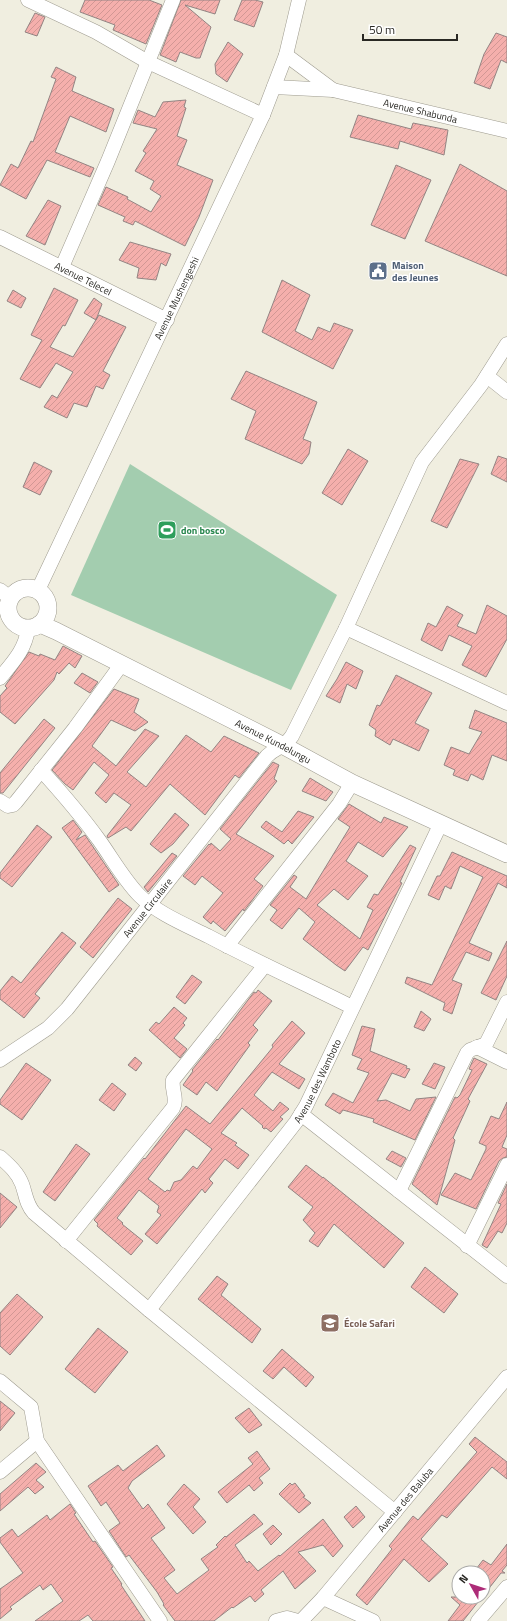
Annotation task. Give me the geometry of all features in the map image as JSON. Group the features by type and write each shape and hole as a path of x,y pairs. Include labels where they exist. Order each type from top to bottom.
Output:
{"street":[{"path":"28,0 96,32 148,62 263,115"},
{"path":"62,267 108,161 173,0"},
{"name":"Avenue Mushengeshi","path":"38,590 263,115 286,55 299,0"},
{"path":"286,55 334,90"},
{"path":"274,87 334,90"},
{"name":"Avenue Shabunda","path":"334,90 507,131"},
{"name":"Avenue Telecel","path":"0,237 167,320"},
{"path":"284,746 296,730 346,628 422,462 487,376 507,344"},
{"path":"487,376 507,392"},
{"path":"30,588 38,590 44,595 48,603 46,618 34,626 22,628 6,623 8,610 5,594 16,593 23,589 30,588"},
{"path":"0,678 22,650 34,626"},
{"name":"Avenue Kundelungu","path":"34,626 56,631 284,746 352,783 507,854"},
{"path":"346,628 507,703"},
{"path":"0,801 8,806 12,805 75,728 121,665"},
{"name":"Avenue Circulaire","path":"0,1060 48,1028 67,1009 267,756 274,750 284,746"},
{"path":"40,770 65,796 135,890 150,904 181,923 352,1007"},
{"path":"227,946 339,804 352,783"},
{"name":"Avenue des Wamboto","path":"148,1310 301,1114 311,1096 352,1007 441,823"},
{"path":"66,1241 173,1108 175,1102 172,1085 173,1080 265,965"},
{"path":"399,1191 467,1053 470,1050 485,1045 507,1002"},
{"path":"477,1048 507,1062"},
{"path":"301,1114 507,1276"},
{"path":"0,1158 10,1166 19,1178 30,1208 66,1241 395,1512"},
{"path":"467,1246 507,1165"},
{"name":"Avenue des Baluba","path":"301,1621 323,1598 507,1377"},
{"path":"0,1381 31,1407 37,1441 160,1621"},
{"path":"0,1472 37,1441"},
{"path":"478,1621 507,1587"},
{"path":"323,1598 373,1621"},
{"path":"276,1621 287,1618 298,1621"}],"green space":[{"name":"don bosco","path":"130,464 337,595 291,690 71,595"}],"building":[{"path":"85,0 149,0 162,5 146,44 113,30 115,25 80,12"},
{"path":"181,0 220,0 215,14 185,5 211,27 200,58 180,52 176,62 160,55"},
{"path":"242,0 255,0 263,2 254,27 234,20"},
{"path":"35,13 45,17 37,36 25,32"},
{"path":"496,33 507,37 507,63 501,60 490,89 474,83 484,54"},
{"path":"228,42 243,54 227,82 216,74 215,64"},
{"path":"56,67 76,77 72,91 114,109 106,132 70,116 55,152 94,168 90,177 47,160 26,199 0,185 11,164 18,168 31,141 33,142 56,79 51,77"},
{"path":"186,100 184,107 186,108 177,136 187,140 177,165 213,180 199,217 185,246 135,221 133,225 123,221 125,217 98,205 106,187 128,197 127,199 151,212 161,196 150,189 154,181 135,171 146,153 143,151 157,129 133,123 138,110 155,117 163,102"},
{"path":"358,115 411,129 413,123 448,130 444,155 400,141 398,149 350,137"},
{"path":"460,164 507,191 507,276 425,241"},
{"path":"396,165 431,180 405,239 371,225"},
{"path":"48,200 61,206 45,245 26,236"},
{"path":"130,242 171,254 166,266 161,263 156,280 137,278 139,268 119,260"},
{"path":"282,280 310,295 295,331 312,340 318,327 330,332 334,323 353,330 333,369 262,332"},
{"path":"54,288 78,300 65,326 63,325 50,347 73,357 99,315 126,327 103,371 110,375 103,389 96,386 87,407 74,403 67,418 44,407 52,395 57,398 73,372 56,363 40,388 20,379 42,340 31,335"},
{"path":"13,290 26,298 21,308 7,301"},
{"path":"94,298 102,304 96,320 84,313"},
{"path":"246,371 317,402 303,439 311,442 309,454 302,464 245,439 256,411 231,399"},
{"path":"348,449 368,461 342,505 322,493"},
{"path":"498,456 507,459 507,482 491,474"},
{"path":"460,459 479,464 447,528 431,521"},
{"path":"34,462 52,471 40,495 23,487"},
{"path":"487,605 507,616 507,639 486,677 462,665 472,646 449,635 442,651 421,640 428,623 436,627 447,606 463,615 457,626 476,634"},
{"path":"63,646 82,656 75,668 69,663 59,674 57,672 54,680 15,724 0,712 0,696 7,688 5,686 29,652 39,656 40,654 55,660"},
{"path":"346,662 363,671 356,689 347,684 340,703 326,696"},
{"path":"82,673 98,682 90,693 74,683"},
{"path":"396,675 432,693 415,723 429,730 419,751 393,739 390,745 375,736 376,730 369,725 377,705 380,706"},
{"path":"114,689 139,699 134,712 148,722 135,731 111,720 92,746 116,766 145,729 159,736 127,772 146,787 186,735 211,752 224,736 259,753 239,778 235,775 205,815 170,784 131,831 126,827 108,838 107,836 131,805 114,793 106,803 95,793 109,775 94,762 73,790 52,770"},
{"path":"475,710 507,723 507,761 492,755 483,780 471,774 468,781 453,775 455,770 444,765 451,747 469,754 482,732 469,728"},
{"path":"44,719 55,728 3,793 0,793 0,773"},
{"path":"273,762 279,765 274,779 277,781 236,834 274,856 254,879 263,886 244,911 243,909 225,931 213,921 211,924 203,917 223,893 202,876 195,885 183,876 209,844 210,845 211,843 220,851 231,839 220,829"},
{"path":"310,778 333,792 326,801 302,791"},
{"path":"349,804 381,823 384,817 408,827 383,857 358,842 346,861 368,876 348,900 334,889 317,905 360,939 373,910 367,907 374,894 378,895 410,845 416,848 400,882 402,883 368,950 363,947 345,971 303,939 315,922 299,908 282,929 270,920 277,910 270,905 294,875 297,877 290,887 306,899 350,827 338,819"},
{"path":"298,811 314,817 292,844 288,840 284,844 261,827 266,821 282,832"},
{"path":"175,813 189,825 173,844 161,853 150,844"},
{"path":"73,820 82,832 76,840 85,835 119,885 109,892 62,828"},
{"path":"37,825 52,837 12,887 0,878 0,873"},
{"path":"452,852 507,876 507,888 498,883 469,943 492,953 489,961 466,952 452,980 462,984 452,1014 443,1010 445,1003 405,983 407,977 432,985 483,877 460,866 451,889 445,886 439,900 428,895 437,876 440,876"},
{"path":"172,853 177,856 148,892 144,887"},
{"path":"118,898 132,909 93,958 80,947"},
{"path":"62,932 76,943 35,994 40,998 24,1018 0,999 0,991 12,976 21,983"},
{"path":"507,941 507,976 496,1000 481,993"},
{"path":"192,975 202,982 185,1004 176,997"},
{"path":"258,990 272,1001 253,1025 258,1030 248,1043 250,1045 217,1091 206,1082 197,1095 183,1085 193,1071 192,1070 217,1039 218,1040 254,992 256,993"},
{"path":"174,1007 187,1018 183,1023 185,1025 174,1038 187,1049 180,1058 149,1030 156,1022 159,1024"},
{"path":"421,1011 431,1019 424,1031 414,1027"},
{"path":"292,1021 305,1033 279,1064 305,1079 299,1089 272,1072 254,1095 273,1111 280,1102 289,1109 280,1117 283,1119 271,1132 266,1128 264,1129 262,1127 263,1126 242,1108 221,1133 237,1143 235,1145 249,1155 238,1169 225,1159 209,1179 213,1183 205,1193 202,1189 157,1244 145,1234 161,1215 157,1212 159,1206 139,1190 117,1218 143,1241 131,1255 97,1226 98,1224 94,1220 144,1158 145,1159 186,1106 210,1124 273,1047 272,1045","holes":["186,1129 212,1149 197,1169 193,1166 181,1180 174,1182 170,1191 167,1190 165,1192 148,1179"]},
{"path":"362,1026 375,1029 370,1051 407,1066 406,1068 410,1069 405,1078 392,1073 377,1101 386,1100 410,1111 416,1099 436,1097 415,1140 373,1122 374,1119 343,1110 340,1114 325,1105 333,1093 353,1103 369,1073 357,1069 362,1059 352,1055"},
{"path":"135,1057 142,1063 136,1071 128,1065"},
{"path":"474,1058 487,1064 468,1099 470,1101 453,1138 455,1140 437,1205 412,1184 455,1097 457,1098 460,1095 472,1070 469,1069"},
{"path":"26,1063 51,1080 22,1120 0,1104 0,1100"},
{"path":"434,1063 445,1067 435,1089 422,1084"},
{"path":"112,1083 126,1094 114,1111 99,1100"},
{"path":"507,1102 507,1135 502,1147 507,1149 507,1157 499,1161 476,1209 441,1195 455,1173 471,1180 486,1149 486,1146 479,1143 491,1116 499,1119"},
{"path":"76,1144 90,1154 55,1201 43,1192"},
{"path":"392,1151 406,1158 401,1167 386,1159"},
{"path":"306,1165 404,1243 384,1268 334,1224 318,1247 309,1241 315,1233 303,1220 313,1207 288,1187"},
{"path":"507,1184 507,1223 502,1233 498,1231 487,1248 482,1245 501,1204 498,1203"},
{"path":"0,1193 17,1207 0,1228"},
{"path":"425,1267 458,1294 444,1313 411,1287"},
{"path":"217,1276 228,1284 221,1295 261,1329 252,1343 198,1299"},
{"path":"17,1294 43,1317 10,1355 0,1346 0,1313"},
{"path":"98,1328 128,1352 95,1393 65,1369"},
{"path":"282,1349 314,1377 306,1387 284,1367 273,1379 263,1371"},
{"path":"0,1401 15,1413 0,1431"},
{"path":"249,1408 262,1425 249,1433 235,1418"},
{"path":"475,1437 507,1462 507,1479 492,1467 447,1518 442,1515 421,1539 448,1564 429,1582 404,1559 367,1605 356,1595 392,1549 389,1546 413,1516 418,1520 477,1452 469,1444"},
{"path":"157,1445 165,1456 132,1481 128,1488 143,1509 148,1504 165,1528 151,1538 175,1570 164,1578 177,1594 209,1570 201,1559 218,1547 216,1545 225,1536 226,1537 254,1514 263,1524 235,1545 247,1563 249,1561 258,1571 279,1555 280,1556 323,1519 343,1546 333,1557 323,1545 298,1552 316,1571 295,1589 283,1571 261,1590 264,1594 255,1602 250,1596 233,1608 232,1607 214,1621 175,1621 163,1605 164,1604 157,1592 129,1555 126,1557 109,1531 120,1523 106,1502 101,1506 88,1486 118,1465 123,1471"},
{"path":"257,1451 270,1469 259,1478 263,1483 254,1491 249,1485 227,1503 218,1492 253,1464 248,1458"},
{"path":"36,1463 46,1472 36,1480 44,1487 35,1494 28,1487 0,1511 0,1494"},
{"path":"290,1483 292,1485 295,1483 305,1496 303,1497 311,1503 299,1513 279,1494"},
{"path":"184,1484 200,1499 193,1507 206,1522 193,1534 167,1504"},
{"path":"70,1504 76,1513 74,1514 93,1542 95,1541 113,1567 111,1568 122,1584 121,1585 145,1621 93,1621 88,1615 79,1621 35,1621 63,1601 51,1584 43,1590 40,1585 10,1607 12,1609 0,1619 0,1589 23,1573 0,1542 0,1538 12,1529 18,1537 47,1515 50,1520"},
{"path":"356,1506 365,1517 353,1528 344,1517"},
{"path":"273,1525 282,1534 271,1545 263,1534"},
{"path":"507,1544 507,1565 502,1571 505,1573 501,1573 491,1586 491,1565"},
{"path":"483,1560 491,1565 479,1565"},
{"path":"460,1605 476,1605 463,1621 448,1621"}],"place":[{"name":"Maison des Jeunes","path":"378,271"},
{"name":"don bosco","path":"167,530"},
{"name":"École Safari","path":"330,1323"}]}
